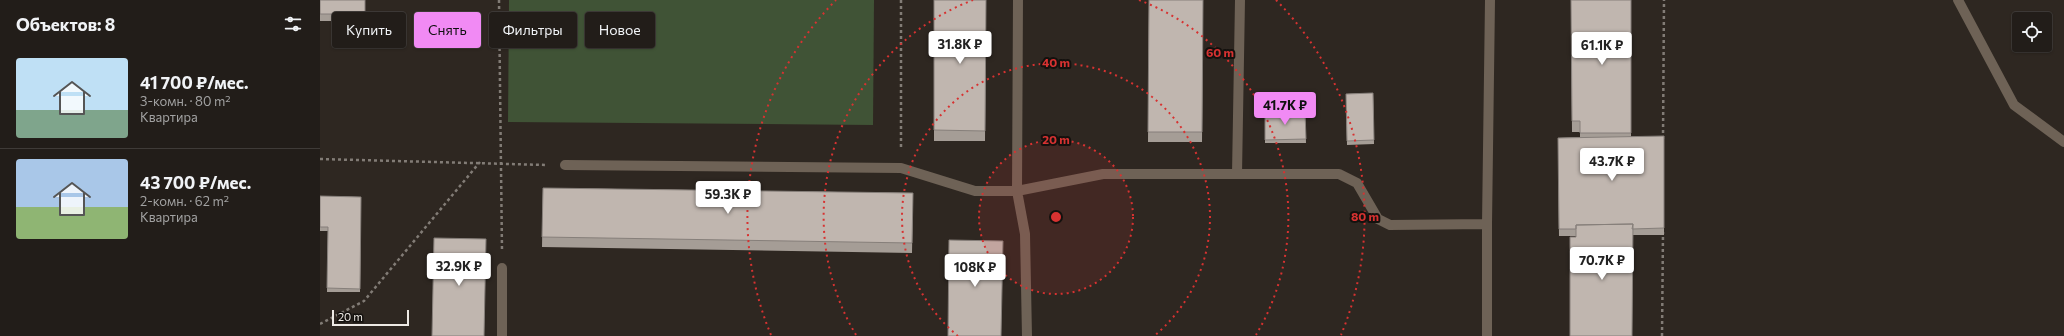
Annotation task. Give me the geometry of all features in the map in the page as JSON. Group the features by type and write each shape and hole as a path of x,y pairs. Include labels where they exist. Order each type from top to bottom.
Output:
{"street":[{"path":"1018,0 1018,191 1025,234 1027,336"},
{"path":"1237,174 1240,0"},
{"path":"1487,336 1490,0"},
{"path":"1958,0 2014,105 2064,142"},
{"path":"565,165 901,168 975,191 1018,191 1103,174 1339,174 1357,183 1378,219 1390,225 1487,224"},
{"path":"502,268 502,336"}],"path":[{"path":"499,0 502,268"},
{"path":"901,0 901,168"},
{"path":"1663,141 1664,0"},
{"path":"320,158 565,165"},
{"path":"320,324 364,301 481,162"},
{"path":"1662,336 1663,227"}],"green space":[{"path":"509,0 874,0 873,125 508,122 509,48 577,48 577,12 509,12"}],"building":[{"path":"320,0 365,0 365,12 332,12 332,14 320,14"},
{"path":"934,0 986,0 985,131 934,130"},
{"path":"1149,0 1203,0 1202,132 1148,132"},
{"path":"1571,0 1631,0 1631,133 1580,133 1580,121 1572,121"},
{"path":"1373,93 1374,140 1347,141 1346,94"},
{"path":"1265,112 1305,112 1306,139 1265,140"},
{"path":"1664,136 1664,228 1632,229 1633,224 1576,225 1576,229 1559,229 1558,138"},
{"path":"543,188 913,193 912,243 542,237"},
{"path":"320,196 361,197 360,289 327,288 328,227 320,227"},
{"path":"1633,224 1632,336 1570,336 1570,237 1576,237 1576,225"},
{"path":"434,238 486,239 484,336 432,336"},
{"path":"949,240 1003,241 1001,336 948,336"}]}
